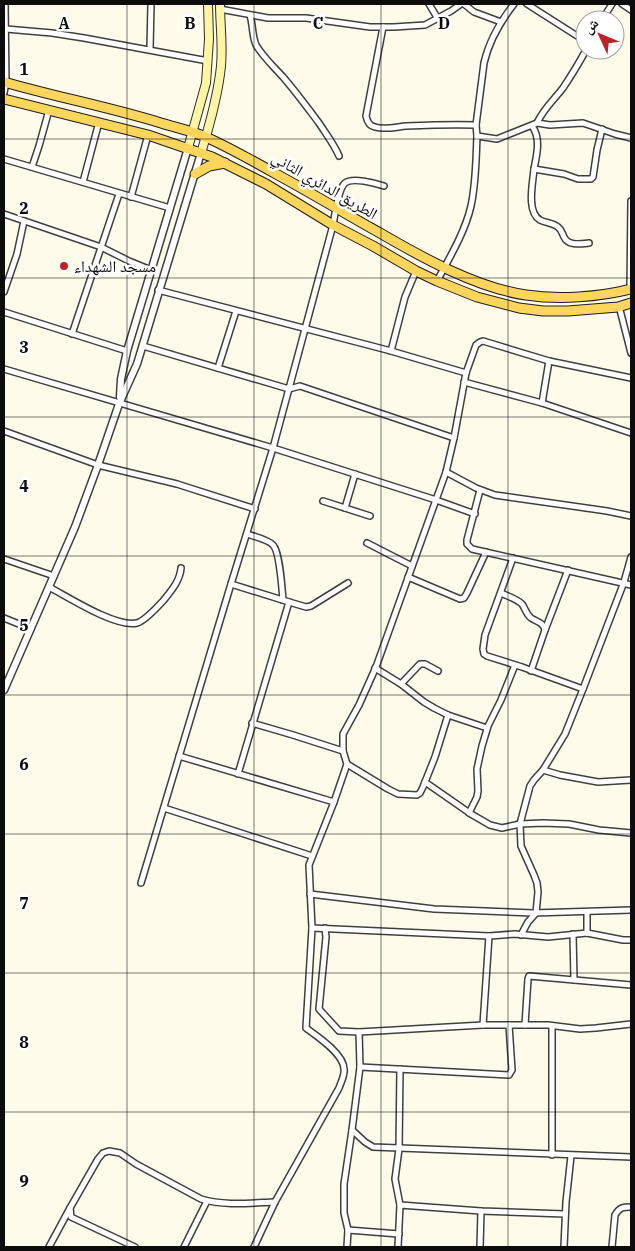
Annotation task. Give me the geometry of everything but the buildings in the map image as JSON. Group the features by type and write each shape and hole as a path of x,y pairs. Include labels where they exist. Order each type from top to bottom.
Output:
{"main road":[{"path":"188,148 206,83 208,4"},
{"path":"201,152 217,94 221,64 220,6"},
{"name":"الطريق الدائري الثاني","path":"5,82 138,116 206,137 255,162 444,268 481,283 527,296 577,297 615,293 631,289"},
{"name":"الطريق الدائري الثاني","path":"4,99 148,135 201,152 266,184 333,225 416,271 477,296 519,308 543,311 568,311 631,303"},
{"path":"194,174 209,166 225,163"}],"street":[{"path":"4,93 5,4"},
{"path":"150,49 151,4"},
{"path":"429,4 438,19"},
{"path":"220,6 268,18 306,18 370,27 383,27 425,25 462,4 474,12 502,22"},
{"path":"437,281 464,229 471,206 476,169 476,124 484,63 490,44 514,4"},
{"path":"527,4 575,35"},
{"path":"622,4 631,10"},
{"path":"250,15 257,46 302,100 334,145 339,156"},
{"path":"383,27 366,116 370,125 385,128 439,124 476,124"},
{"path":"6,29 52,33 150,49 208,61"},
{"path":"580,60 567,81 534,124 538,153 534,168 532,206 535,216 557,226 562,231 564,239 578,244 588,243"},
{"path":"32,167 49,110"},
{"path":"83,182 99,122"},
{"path":"477,136 497,139 534,124 583,123 631,138"},
{"path":"534,168 578,179 592,179 602,129"},
{"path":"131,197 148,135"},
{"path":"119,404 126,351 188,148"},
{"path":"4,690 75,527 119,404 143,346 158,290 201,152"},
{"path":"4,159 170,208"},
{"path":"141,883 274,448 333,225 340,190 347,181 352,180 384,186"},
{"path":"72,334 119,194"},
{"path":"631,202 631,289"},
{"path":"4,214 100,247 151,270"},
{"path":"4,292 17,254 24,221"},
{"path":"390,351 405,297 416,271"},
{"path":"158,290 466,373"},
{"path":"619,306 631,353"},
{"path":"218,368 236,310"},
{"path":"4,312 126,351"},
{"path":"254,1247 275,1202 339,1088 345,1070 340,1058 323,1040 306,1028 312,928 309,865 347,764 343,751 343,734 359,705 375,668 446,472 466,373 476,345 483,341 549,361 631,378"},
{"path":"143,346 289,389 300,386 454,438"},
{"path":"542,403 549,361"},
{"path":"4,370 274,448 474,514"},
{"path":"464,382 542,403 631,433"},
{"path":"4,431 98,465 177,484 255,508"},
{"path":"446,472 480,490 496,495 631,516"},
{"path":"345,508 355,474"},
{"path":"480,490 467,540 467,544 472,549 631,584"},
{"path":"323,501 370,516"},
{"path":"247,534 271,543 274,546 283,600"},
{"path":"367,543 412,566"},
{"path":"408,578 464,598 486,552"},
{"path":"521,935 528,922 536,913 538,892 537,883 520,846 520,824 530,786 543,770 565,734 624,582 631,557"},
{"path":"513,558 486,635 483,651 487,656 584,689"},
{"path":"4,559 54,576"},
{"path":"49,587 90,610 120,622 135,624 142,621 160,604 176,584 181,575 181,568"},
{"path":"532,671 545,630 568,570"},
{"path":"231,584 306,607 311,606 348,583"},
{"path":"500,593 520,602 528,616 542,624 545,630"},
{"path":"238,774 289,602"},
{"path":"4,618 31,629"},
{"path":"401,684 420,664 425,664 438,671"},
{"path":"469,813 477,797 477,769 487,728 515,665"},
{"path":"375,668 401,684 424,702 448,715 487,728"},
{"path":"347,764 398,794 417,795 420,793 425,782 441,741 448,715"},
{"path":"252,724 343,751"},
{"path":"179,756 334,802"},
{"path":"543,770 598,782 631,780"},
{"path":"425,782 469,813 490,825 502,828 543,822 631,833"},
{"path":"164,808 312,856"},
{"path":"310,894 434,909 536,913 631,910"},
{"path":"587,912 587,933"},
{"path":"312,928 489,936 521,935 548,937 587,933 631,940"},
{"path":"325,928 326,937 319,1009 338,1031 359,1032 483,1025 588,1028 631,1024"},
{"path":"573,934 574,980"},
{"path":"483,1025 489,936"},
{"path":"525,1025 529,976 631,985"},
{"path":"360,1067 509,1075 512,1070 509,1025"},
{"path":"552,1026 552,1155"},
{"path":"347,1247 348,1230 344,1213 344,1184 360,1067 359,1032"},
{"path":"398,1247 400,1205 395,1179 399,1149 400,1069"},
{"path":"352,1130 373,1147 631,1157"},
{"path":"49,1247 98,1159 103,1153 109,1151 120,1153 136,1164 200,1199 236,1204 275,1202"},
{"path":"564,1247 565,1214 571,1156"},
{"path":"184,1247 207,1201"},
{"path":"400,1205 481,1211 565,1214"},
{"path":"612,1247 615,1214 623,1207 631,1207"},
{"path":"70,1208 71,1218 135,1247"},
{"path":"480,1247 481,1211"},
{"path":"348,1230 399,1234"}],"place":[{"name":"مسجد الشهداء","path":"64,266"}]}
